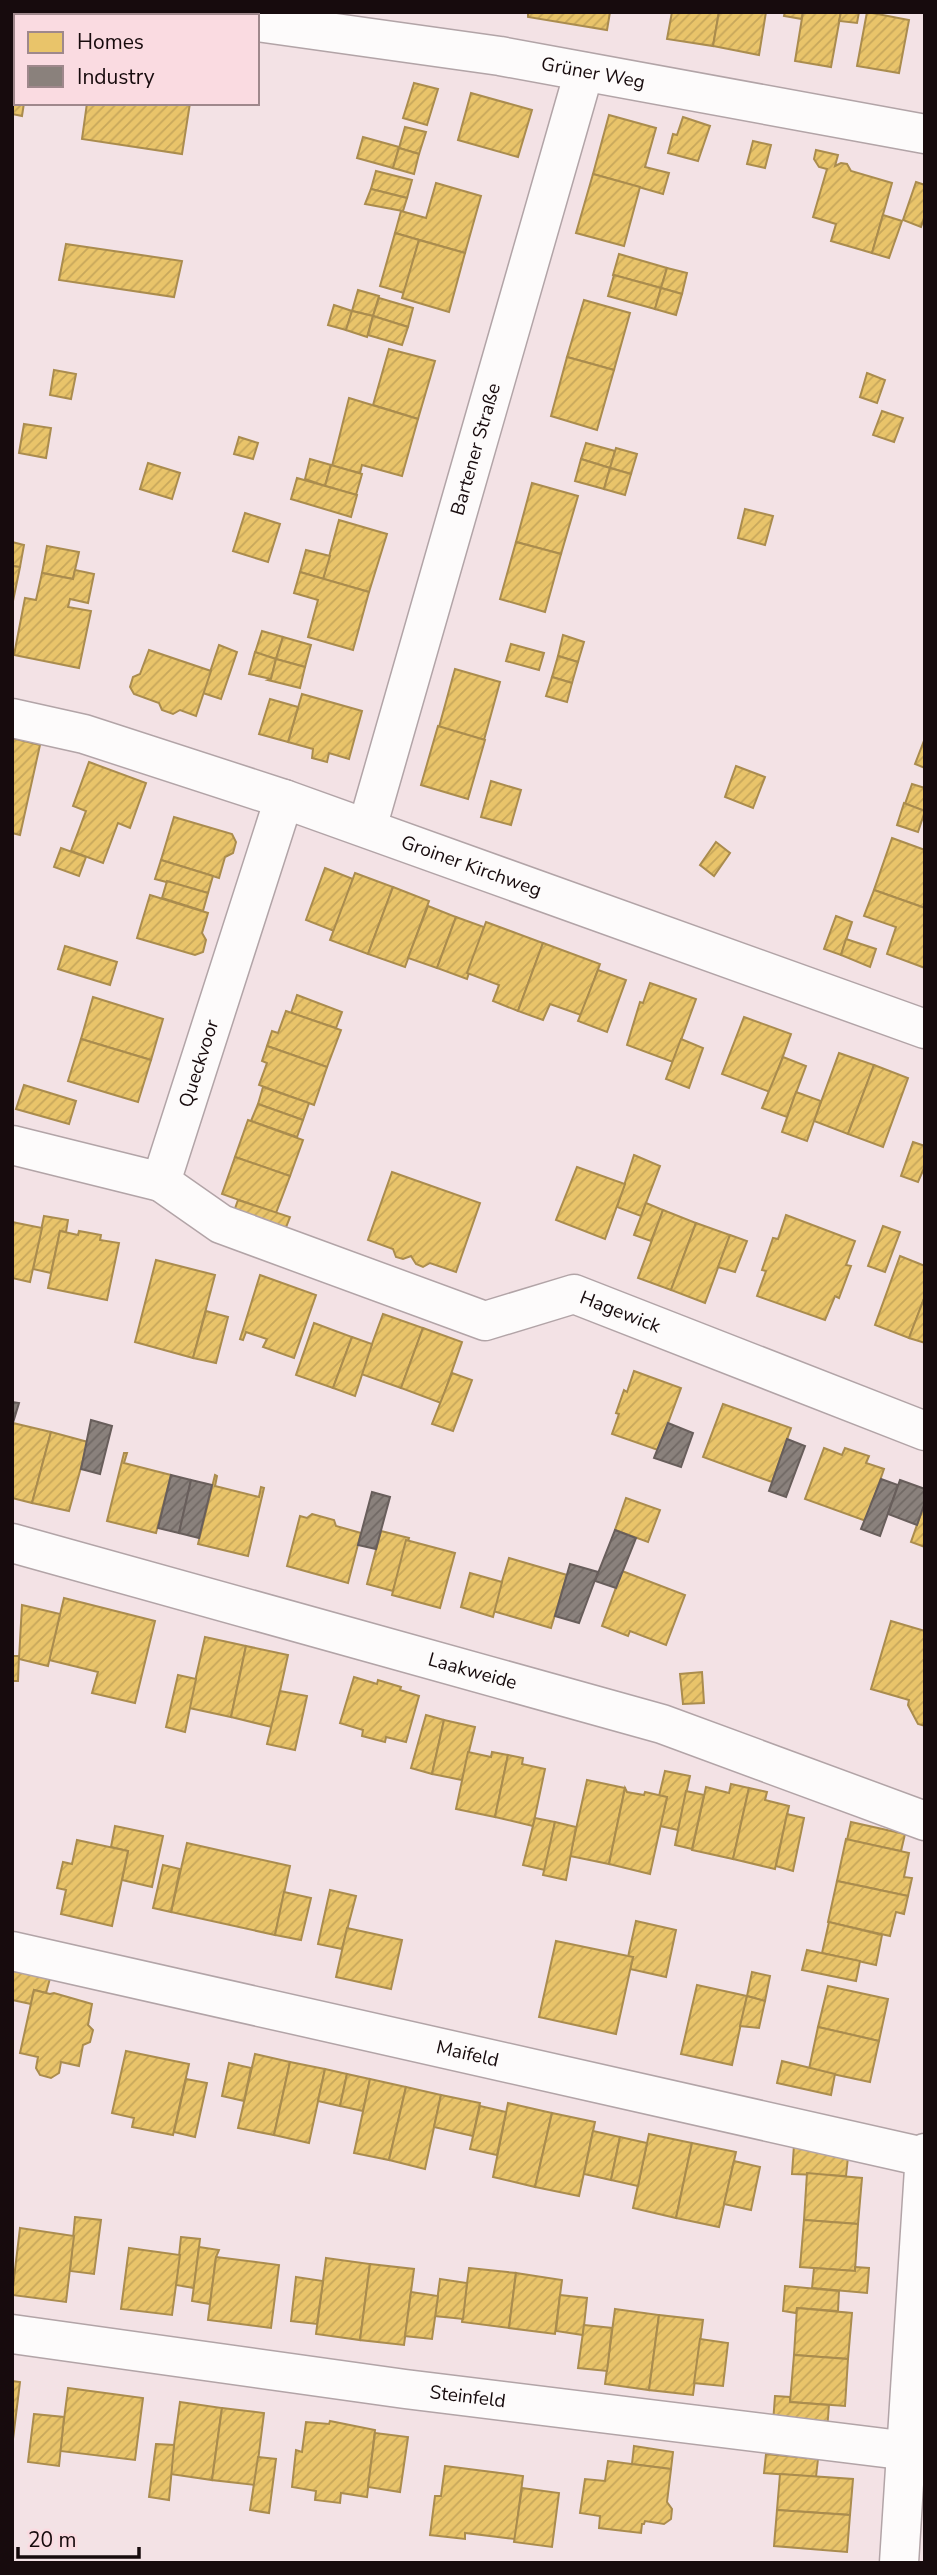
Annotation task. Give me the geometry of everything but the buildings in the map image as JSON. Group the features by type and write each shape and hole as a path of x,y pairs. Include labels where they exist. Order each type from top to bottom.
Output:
{"street":[{"name":"Grüner Weg","path":"259,19 500,56 925,134"},
{"name":"Bartener Straße","path":"367,828 584,72"},
{"name":"Groiner Kirchweg","path":"12,718 84,734 284,799 925,1029"},
{"name":"Queckvoor","path":"161,1182 284,799"},
{"path":"12,1145 161,1182"},
{"name":"Hagewick","path":"161,1182 221,1224 485,1321 574,1294 925,1431"},
{"name":"Laakweide","path":"12,1543 650,1721 925,1821"},
{"name":"Maifeld","path":"12,1951 924,2155"},
{"path":"899,2563 916,2452 924,2155"},
{"name":"Steinfeld","path":"12,2334 405,2389 514,2400 916,2452"}]}
